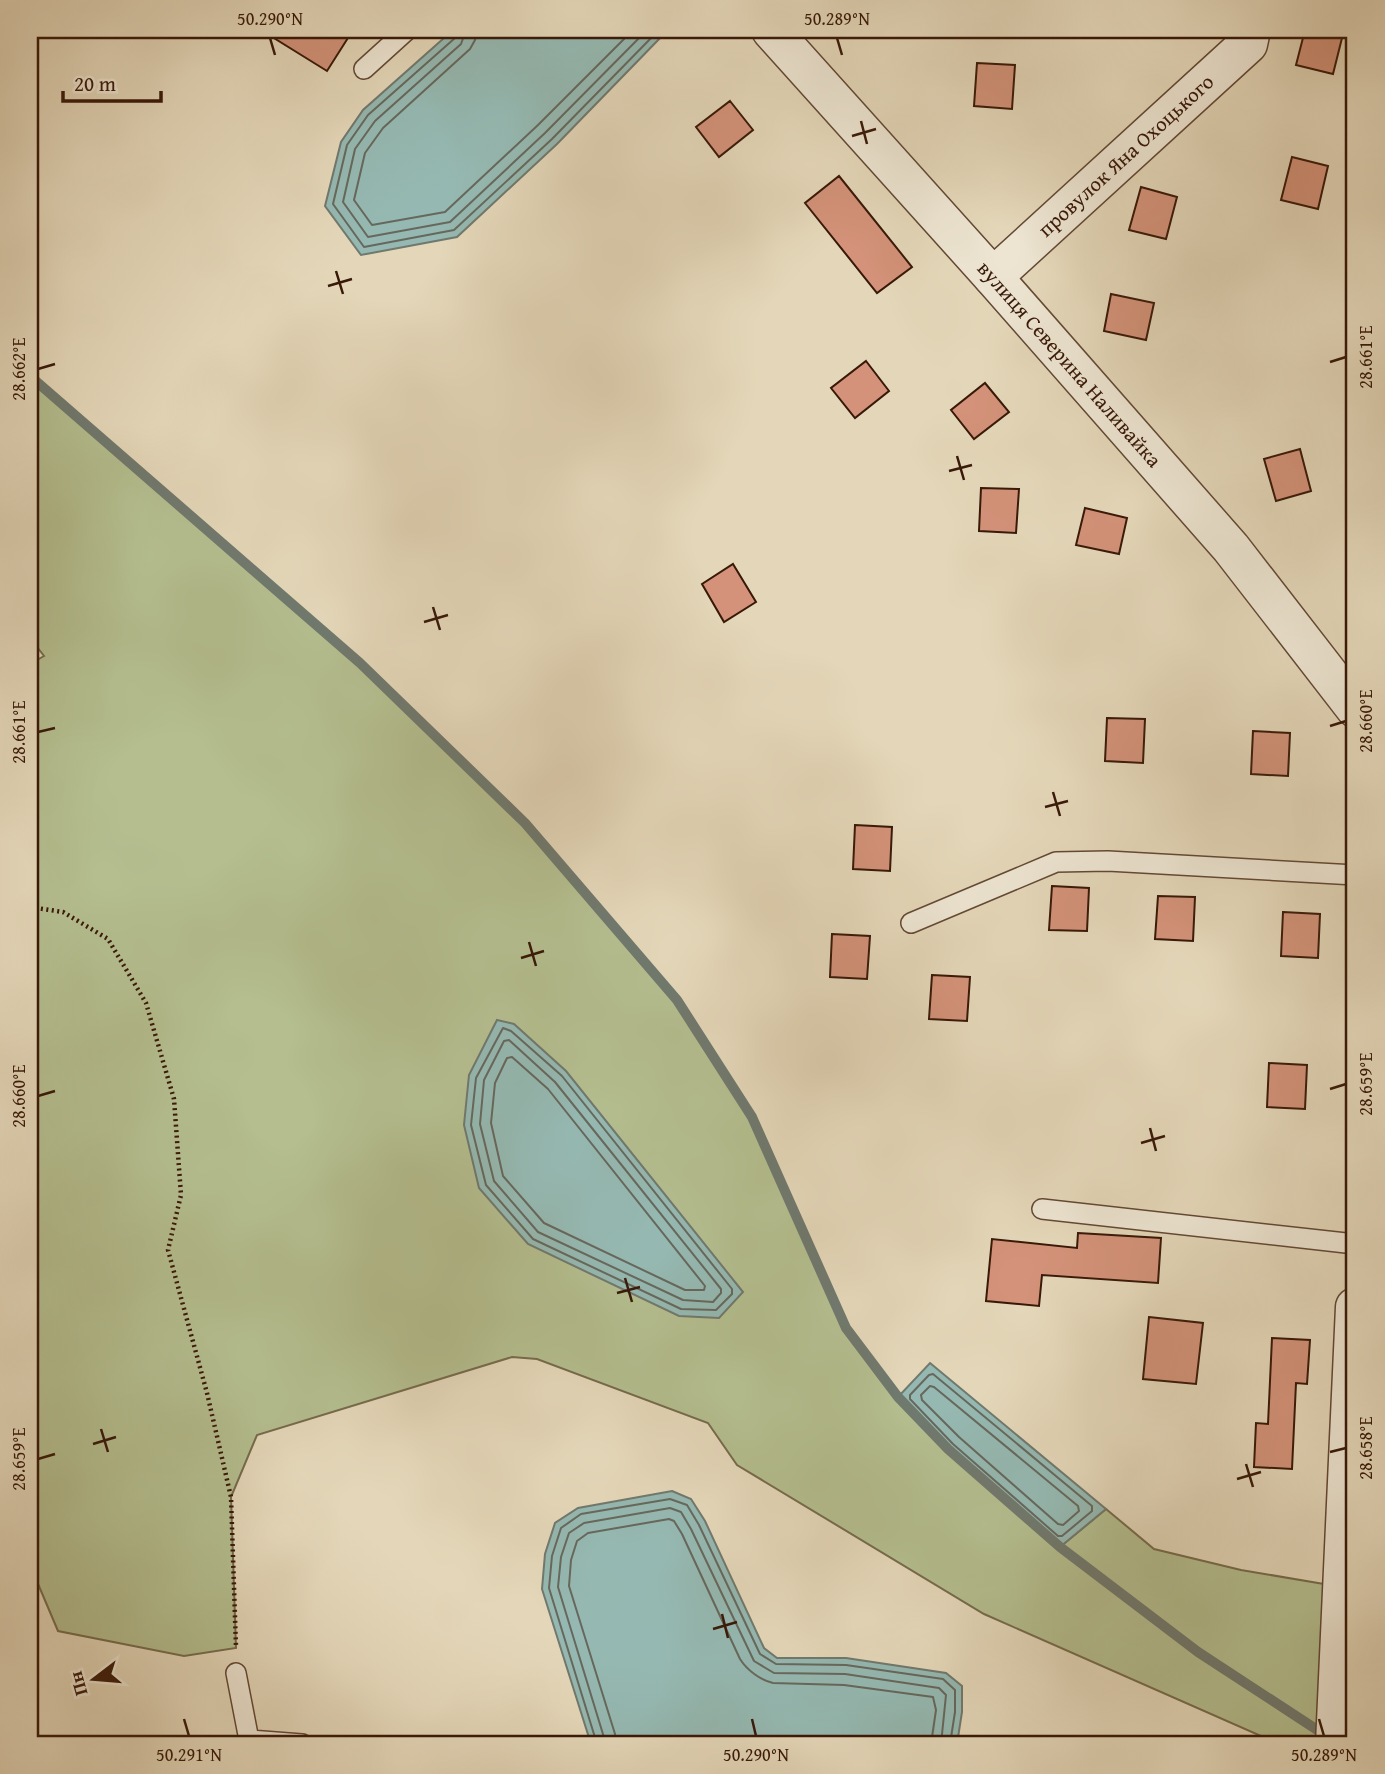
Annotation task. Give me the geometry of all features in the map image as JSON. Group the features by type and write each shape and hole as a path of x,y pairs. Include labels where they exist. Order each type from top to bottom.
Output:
{"street":[{"name":"вулиця Северина Наливайка","path":"771,30 1231,548 1355,708"},
{"name":"провулок Яна Охоцького","path":"993,277 1248,44 1251,30"},
{"path":"1335,1744 1355,1307"}],"lane":[{"path":"364,69 407,30"},
{"path":"911,923 1056,862 1108,861 1355,875"},
{"path":"1042,1209 1355,1244"},
{"path":"236,1673 249,1740 302,1744"}],"path":[{"path":"30,907 63,912 108,939 146,1003 174,1099 181,1195 169,1250 231,1497 236,1673"}],"green space":[{"path":"30,376 360,663 525,823 677,1000 752,1117 846,1328 898,1397 948,1449 1060,1547 1106,1509 1154,1549 1241,1570 1342,1587 1335,1744 1279,1744 984,1614 737,1465 708,1423 537,1359 512,1357 257,1435 231,1497 236,1648 184,1656 58,1631 30,1565 30,664 44,656 30,638"}],"water":[{"path":"453,30 662,30 662,36 557,144 457,237 361,255 325,206 341,142 363,110"},
{"path":"497,1020 514,1024 566,1071 743,1292 719,1318 679,1316 528,1244 479,1188 464,1125 469,1075"},
{"path":"930,1363 1106,1509 1060,1547 948,1449 898,1397"},
{"path":"672,1491 691,1499 705,1521 764,1648 777,1658 846,1658 946,1673 962,1686 962,1712 957,1744 591,1744 542,1589 545,1554 555,1523 578,1508"}],"building":[{"path":"261,30 353,30 327,71"},
{"path":"1305,30 1344,30 1333,74 1296,65"},
{"path":"977,63 1015,65 1012,109 974,106"},
{"path":"730,101 753,130 719,157 696,127"},
{"path":"1292,157 1328,166 1318,209 1281,200"},
{"path":"839,176 912,267 877,293 805,203"},
{"path":"1141,187 1177,197 1166,239 1129,230"},
{"path":"1111,294 1154,303 1146,340 1104,331"},
{"path":"866,361 889,391 855,418 831,388"},
{"path":"985,383 1009,412 974,439 951,410"},
{"path":"1300,449 1311,491 1276,501 1264,459"},
{"path":"981,488 1019,489 1016,533 979,531"},
{"path":"1085,508 1127,518 1119,554 1076,545"},
{"path":"733,564 756,602 724,622 702,584"},
{"path":"1107,718 1145,719 1143,763 1105,761"},
{"path":"1253,731 1290,733 1288,776 1251,774"},
{"path":"855,825 892,827 890,871 853,869"},
{"path":"1052,886 1089,888 1087,931 1049,930"},
{"path":"1158,896 1195,897 1193,941 1155,939"},
{"path":"1283,912 1320,914 1318,958 1281,956"},
{"path":"832,934 870,936 867,979 830,977"},
{"path":"932,975 970,977 967,1021 929,1019"},
{"path":"1269,1063 1307,1065 1305,1109 1267,1107"},
{"path":"1078,1233 1161,1238 1158,1283 1042,1275 1039,1306 986,1301 992,1239 1077,1248"},
{"path":"1149,1317 1203,1323 1196,1384 1143,1379"},
{"path":"1272,1338 1310,1340 1307,1384 1296,1383 1292,1469 1254,1467 1256,1423 1268,1424"}],"waterway":[{"path":"30,376 360,663 525,823 677,1000 752,1117 846,1328 898,1397 948,1449 1060,1547 1198,1652 1325,1735"}]}
